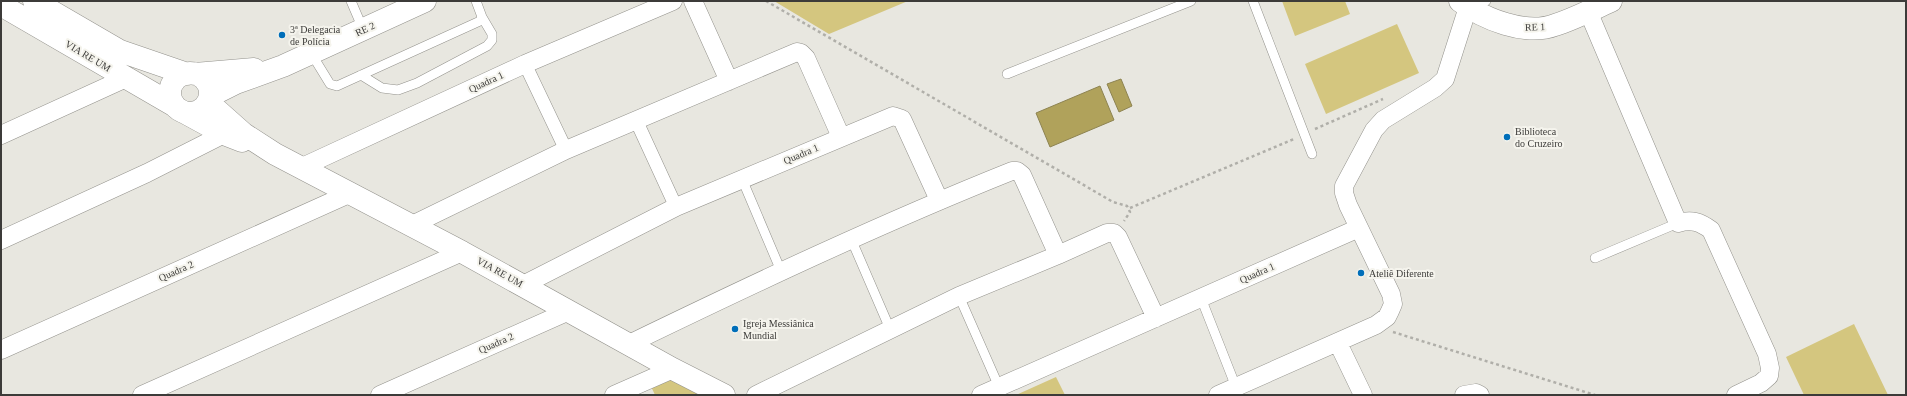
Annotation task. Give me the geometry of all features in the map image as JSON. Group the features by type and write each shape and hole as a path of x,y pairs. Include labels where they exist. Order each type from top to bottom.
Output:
{"street":[{"name":"VIA RE UM","path":"34,1 120,50 191,74"},
{"name":"RE 2","path":"177,108 188,113 197,112 204,107 209,99 236,83 283,66 425,1"},
{"name":"Quadra 1","path":"300,168 525,64 673,1"},
{"path":"693,1 729,81"},
{"name":"RE 1","path":"1471,3 1500,22 1526,29 1553,26 1612,1"},
{"path":"1218,395 1376,326 1387,317 1393,304 1390,294 1344,193 1344,186 1374,130 1383,120 1440,84 1445,79 1471,3"},
{"name":"VIA RE UM","path":"1,5 177,108 244,134 300,168 412,225 724,395"},
{"path":"1588,11 1678,222 1692,220 1701,223 1711,230 1767,354 1770,368 1769,376 1761,383 1736,395"},
{"path":"412,225 566,150 797,52 801,53 806,58 841,137"},
{"path":"525,64 566,150"},
{"name":"RE 2","path":"191,74 283,66"},
{"path":"177,108 171,99 170,90 173,82 179,76 191,74 202,78 208,84 209,99"},
{"path":"1,135 126,78"},
{"path":"1,240 147,173 227,128 223,110 223,102 236,83"},
{"name":"VIA RE UM","path":"209,99 227,128"},
{"name":"Quadra 1","path":"523,285 676,207 893,116 900,117 940,200"},
{"path":"636,120 676,207"},
{"path":"629,344 781,271 852,241 940,200 1012,171 1017,171 1022,175 1058,255"},
{"name":"Quadra 2","path":"1,350 351,193"},
{"name":"Quadra 1","path":"981,395 1359,228"},
{"path":"756,395 959,296 1107,233 1114,233 1156,318"},
{"path":"142,395 462,252"},
{"name":"Quadra 2","path":"380,395 569,311"},
{"path":"1338,343 1363,395"},
{"path":"614,395 673,368"},
{"path":"1464,395 1476,393 1480,395"}],"lane":[{"path":"351,1 363,30"},
{"path":"361,75 382,88 398,90 417,83 487,46 492,40 492,34 482,17 476,1"},
{"path":"1007,74 1191,1"},
{"path":"1253,1 1312,154"},
{"path":"311,53 330,84 337,86 480,21 482,17"},
{"path":"742,179 781,271"},
{"path":"1595,258 1678,222"},
{"path":"852,241 890,329"},
{"path":"959,296 999,387"},
{"path":"1201,298 1236,387"}],"path":[{"path":"766,1 1113,202 1127,206 1130,212 1114,233"},
{"path":"1376,326 1403,336 1595,395"}],"shaded area":[{"path":"774,1 908,1 829,34"},
{"path":"1282,1 1345,1 1350,14 1295,36"},
{"path":"1397,24 1419,73 1326,114 1305,64"},
{"path":"1121,79 1132,106 1119,112 1107,84"},
{"path":"1100,86 1114,120 1050,147 1036,113"},
{"path":"1854,324 1888,395 1804,395 1786,357"},
{"path":"670,375 709,395 655,395 649,382"},
{"path":"1056,377 1065,395 1016,395"}],"place":[{"name":"3ª Delegacia de Polícia","path":"282,35"},
{"name":"Biblioteca do Cruzeiro","path":"1507,137"},
{"name":"Ateliê Diferente","path":"1361,273"},
{"name":"Igreja Messiânica Mundial","path":"735,329"}]}
